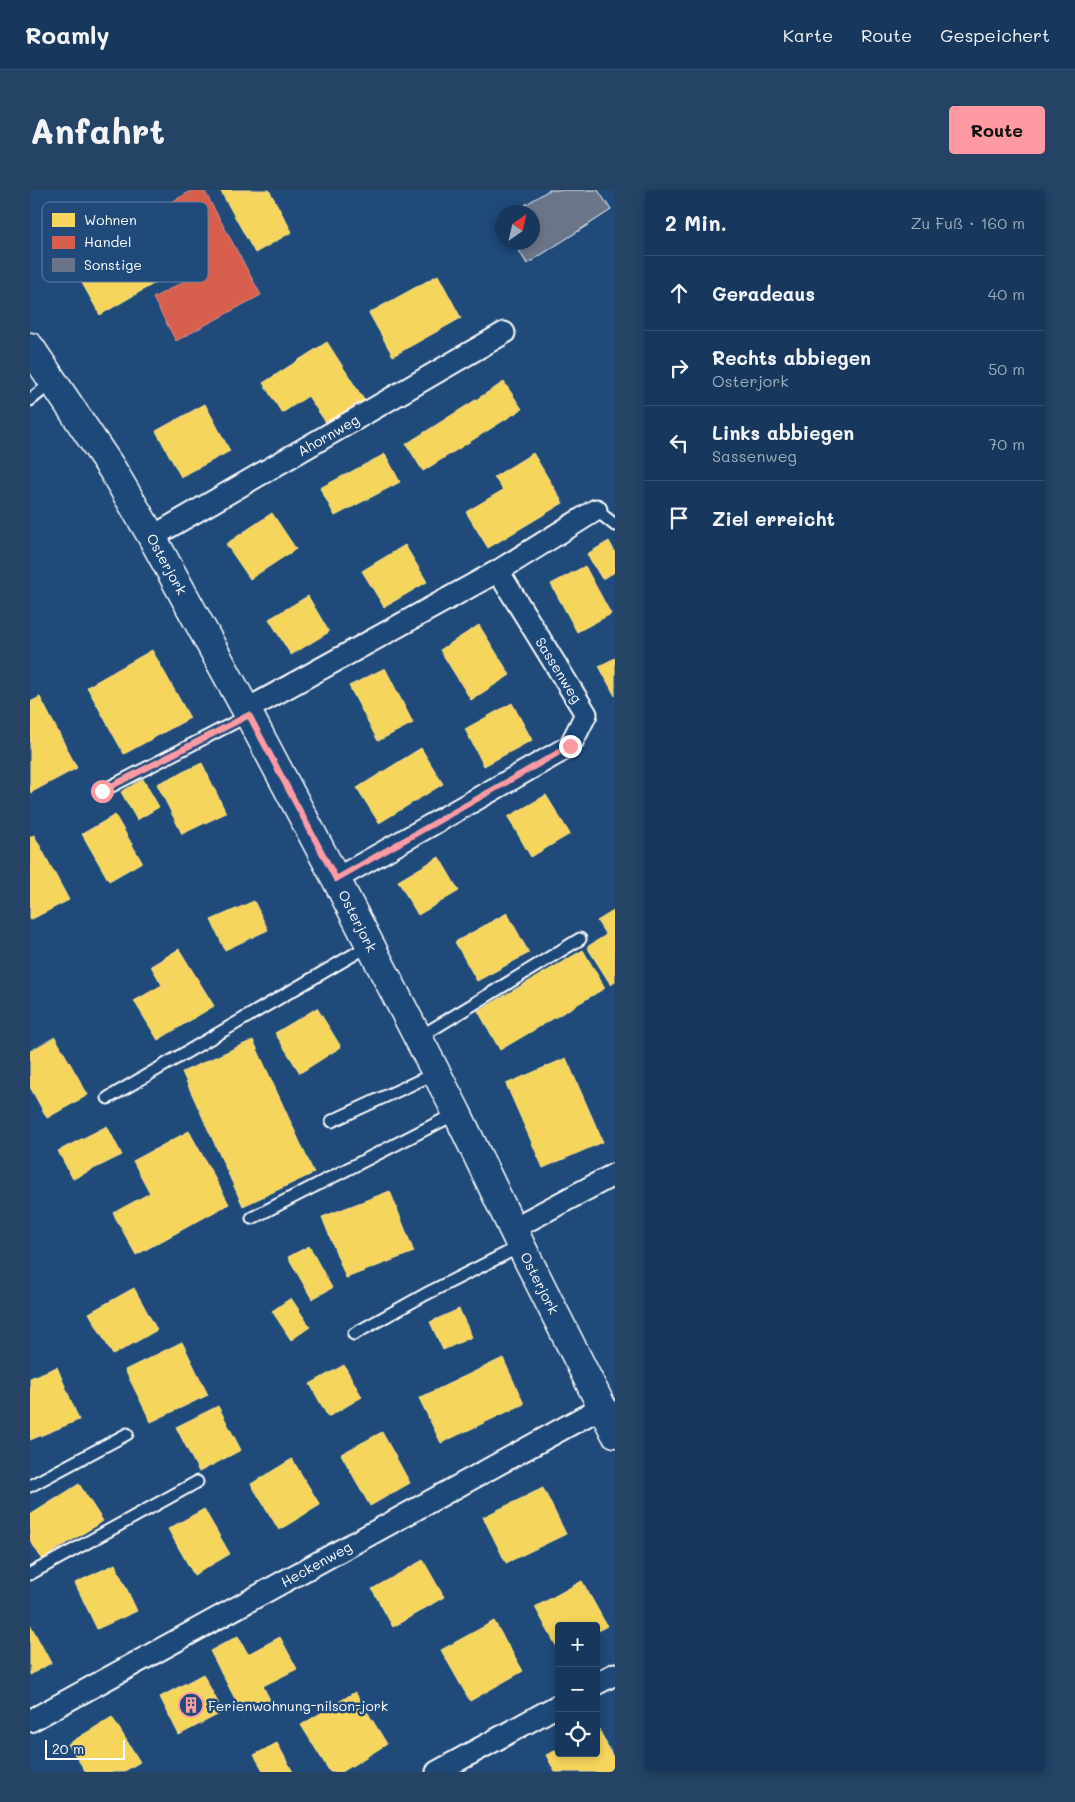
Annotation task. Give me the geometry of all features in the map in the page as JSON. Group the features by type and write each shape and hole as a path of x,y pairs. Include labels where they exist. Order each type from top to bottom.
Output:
{"main road":[{"name":"Osterjork","path":"30,347 112,469 152,537 248,712 457,1113 516,1237 615,1433"}],"street":[{"name":"Ahornweg","path":"152,537 504,333"},
{"path":"248,712 498,571 596,510"},
{"name":"Sassenweg","path":"336,879 570,746 586,714 498,571"},
{"path":"516,1237 615,1174"},
{"name":"Heckenweg","path":"30,1721 602,1407"},
{"path":"600,1682 615,1674"},
{"path":"437,1772 555,1707"}],"lane":[{"path":"30,400 54,381"},
{"path":"596,510 615,525"},
{"path":"102,791 248,712"},
{"path":"418,1038 580,938"},
{"path":"108,1098 370,945"},
{"path":"332,1121 436,1073"},
{"path":"252,1218 457,1113"},
{"path":"354,1334 426,1294 516,1237"},
{"path":"30,1486 127,1434"},
{"path":"30,1574 197,1482"}],"building: Wohnen":[{"path":"220,190 269,190 292,232 255,253"},
{"path":"438,275 461,318 393,356 369,313"},
{"path":"81,282 154,282 155,283 100,315"},
{"path":"327,342 366,403 329,427 308,396 282,413 263,383"},
{"path":"504,382 522,409 423,471 406,444"},
{"path":"205,404 230,451 181,477 156,431"},
{"path":"533,453 563,503 488,548 466,512 503,490 494,477"},
{"path":"385,454 400,482 335,516 320,488"},
{"path":"272,513 296,549 250,579 226,544"},
{"path":"609,541 615,552 615,572 602,579 587,554"},
{"path":"405,545 427,582 384,607 362,571"},
{"path":"585,566 611,614 577,632 551,584"},
{"path":"308,596 329,632 291,655 269,619"},
{"path":"479,625 510,675 471,700 440,650"},
{"path":"152,650 190,718 124,754 87,687"},
{"path":"615,658 615,696 599,666"},
{"path":"385,668 413,723 378,741 349,686"},
{"path":"40,697 77,768 30,793 30,702"},
{"path":"512,703 532,740 484,766 465,729"},
{"path":"421,748 443,784 379,823 357,788"},
{"path":"202,763 226,813 182,834 157,784"},
{"path":"143,779 159,807 137,820 121,792"},
{"path":"546,795 570,834 531,857 508,817"},
{"path":"115,815 142,862 109,881 82,834"},
{"path":"34,835 69,900 30,920 30,837"},
{"path":"439,857 459,891 418,915 398,881"},
{"path":"254,901 268,930 225,950 211,920"},
{"path":"615,910 615,982 611,985 587,947 606,935 597,921"},
{"path":"507,913 529,953 477,981 455,942"},
{"path":"179,949 214,1006 158,1040 134,1001 162,985 151,966"},
{"path":"583,950 605,988 500,1050 478,1011"},
{"path":"317,1008 341,1047 300,1073 275,1033"},
{"path":"55,1037 88,1095 47,1118 30,1087 30,1051"},
{"path":"253,1040 314,1173 243,1206 182,1072"},
{"path":"566,1058 603,1142 543,1168 506,1084"},
{"path":"107,1126 122,1155 73,1179 58,1151"},
{"path":"189,1131 229,1204 136,1255 113,1213 150,1193 133,1161"},
{"path":"390,1191 414,1252 346,1278 322,1217"},
{"path":"309,1246 332,1288 312,1299 288,1257"},
{"path":"134,1288 157,1330 113,1355 89,1313"},
{"path":"291,1298 310,1327 291,1340 272,1311"},
{"path":"459,1309 472,1337 443,1350 430,1322"},
{"path":"182,1342 208,1395 151,1422 125,1370"},
{"path":"503,1358 524,1404 441,1443 419,1398"},
{"path":"344,1365 362,1397 328,1417 310,1384"},
{"path":"57,1367 79,1420 30,1440 30,1378"},
{"path":"218,1406 241,1450 199,1472 176,1427"},
{"path":"382,1432 410,1483 370,1506 341,1454"},
{"path":"292,1459 320,1505 279,1530 251,1484"},
{"path":"79,1484 103,1521 42,1559 30,1540 30,1515"},
{"path":"543,1488 566,1534 506,1563 483,1517"},
{"path":"204,1509 230,1554 194,1575 168,1529"},
{"path":"423,1560 444,1597 393,1627 372,1589"},
{"path":"115,1564 137,1611 97,1629 75,1583"},
{"path":"582,1581 607,1626 600,1630 600,1622 555,1622 555,1644 535,1607"},
{"path":"494,1621 523,1671 470,1701 441,1650"},
{"path":"30,1624 51,1663 30,1675"},
{"path":"238,1636 248,1654 280,1637 297,1669 263,1686 270,1700 243,1714 210,1651"},
{"name":"Ferienwohnung-nilson-jork","path":"203,1674 223,1712 179,1735 160,1697"},
{"path":"355,1692 387,1744 342,1772 330,1772 301,1725"},
{"path":"112,1717 140,1762 123,1772 86,1772 68,1744"},
{"path":"600,1731 615,1761 615,1772 555,1772 546,1755 555,1751 555,1757 600,1757"},
{"path":"277,1743 293,1772 264,1772 254,1755"}],"building: Handel":[{"path":"193,190 204,190 261,295 176,341 153,298 183,282 208,282 208,202 171,202"}],"building: Sonstige":[{"path":"549,190 598,190 611,210 527,264 519,250 540,250 540,205 525,205"}],"place":[{"name":"Ferienwohnung-nilson-jork","path":"191,1705"}],"route":[{"path":"102,791 249,715 336,879 570,746"}]}
